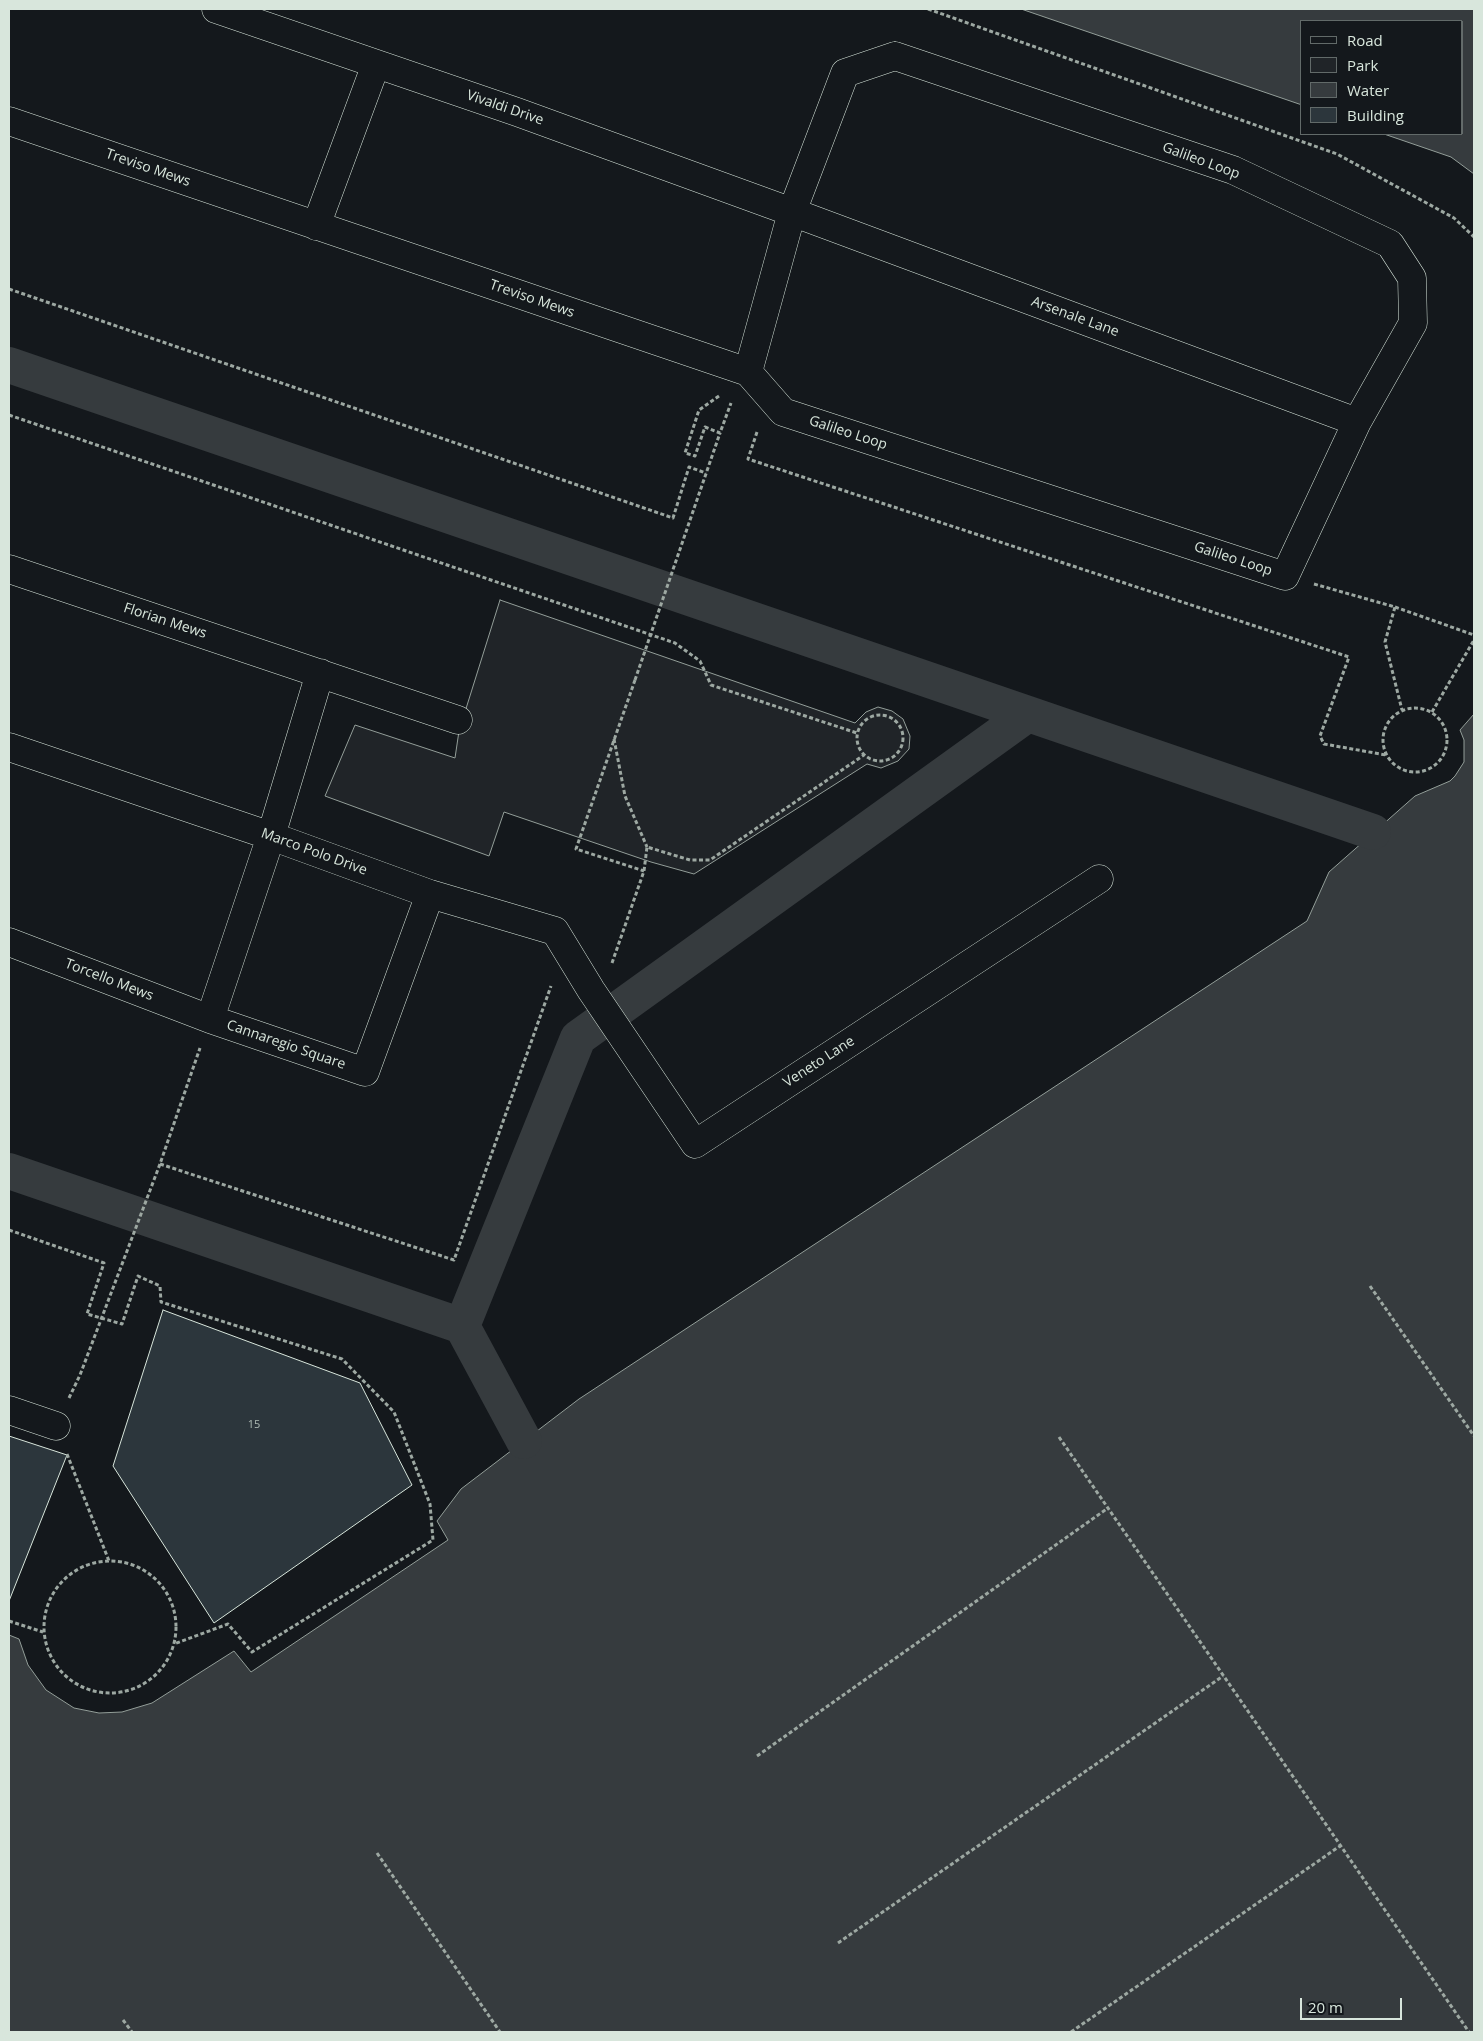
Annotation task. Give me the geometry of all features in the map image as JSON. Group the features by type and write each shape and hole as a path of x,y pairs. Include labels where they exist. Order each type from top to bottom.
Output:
{"street":[{"name":"Vivaldi Drive","path":"216,9 517,112 792,212"},
{"name":"Galileo Loop","path":"895,56 1233,170 1390,244 1412,278 1413,323 1357,422 1285,576 783,412 748,372 792,212 845,73 895,56"},
{"path":"316,226 376,64"},
{"name":"Treviso Mews","path":"9,121 748,372"},
{"name":"Arsenale Lane","path":"792,212 1357,422"},
{"name":"Florian Mews","path":"9,569 458,720"},
{"path":"271,836 320,673"},
{"name":"Marco Polo Drive","path":"9,747 271,836 430,894 555,932 589,986"},
{"name":"Cannaregio Square","path":"271,836 210,1018 365,1072 430,894"},
{"name":"Veneto Lane","path":"589,986 695,1144 1099,879"},
{"name":"Torcello Mews","path":"9,942 210,1018"},
{"path":"9,1410 56,1426"}],"path":[{"path":"928,9 1337,154 1454,218 1474,237"},
{"path":"9,289 673,518 690,467 706,473"},
{"path":"720,433 705,427 696,456 686,453 699,410 722,394"},
{"path":"644,872 576,849 731,402"},
{"path":"9,415 675,642 700,661 711,685 857,733"},
{"path":"754,439 748,458 1349,657 1320,736 1324,744 1386,755"},
{"path":"1285,576 1395,608 1474,635"},
{"path":"1395,608 1385,642 1402,710"},
{"path":"1432,712 1474,640"},
{"path":"1419,707 1432,712 1444,724 1448,741 1444,758 1431,770 1414,773 1397,768 1386,755 1382,738 1388,721 1402,710 1419,707"},
{"path":"875,715 889,716 899,724 904,737 900,750 890,759 877,761 864,755 858,745 857,733 864,721 875,715"},
{"path":"160,1164 454,1260 554,976 589,986 611,965 644,872 648,847 625,796 614,738"},
{"path":"648,847 690,860 710,860 864,755"},
{"path":"109,1560 56,1426 80,1375 102,1319 160,1164 210,1018"},
{"path":"9,1230 104,1263 87,1314 122,1324 138,1276 160,1286 162,1302 342,1359 394,1412 430,1504 433,1540 252,1652 228,1624 174,1644"},
{"path":"1370,1286 1474,1436"},
{"path":"1059,1437 1469,2032"},
{"path":"757,1756 1108,1508"},
{"path":"109,1560 137,1564 162,1582 173,1601 178,1623 172,1652 158,1673 136,1688 122,1693 110,1693 84,1688 64,1676 48,1652 43,1632 48,1600 63,1582 86,1564 109,1560"},
{"path":"9,1621 43,1632"},
{"path":"838,1943 1224,1676"},
{"path":"1071,2032 1340,1846"},
{"path":"376,1853 500,2032"},
{"path":"123,2020 132,2032"}],"green space":[{"path":"500,600 855,723 866,712 878,707 892,711 903,719 910,736 909,749 898,761 881,768 867,764 694,874 651,862 504,812 489,856 325,796 355,725 455,758 459,731"}],"water":[{"path":"1021,9 1474,9 1474,174 1451,157 1387,135 1463,135 1463,20 1300,20 1300,104"},
{"path":"1474,714 1474,2032 9,2032 9,1635 19,1639 28,1665 46,1690 74,1708 99,1713 122,1712 152,1703 234,1651 251,1672 448,1540 437,1521 461,1489 579,1399 1307,921 1329,872 1415,796 1450,781 1455,776 1464,762 1464,740 1460,730"}],"building":[{"path":"163,1310 360,1383 412,1485 214,1623 113,1466"},
{"path":"9,1436 67,1455 9,1601"}],"waterway":[{"path":"9,365 1373,832"},
{"path":"462,1326 578,1038 1028,714"},
{"path":"9,1171 462,1326 524,1441"}]}
